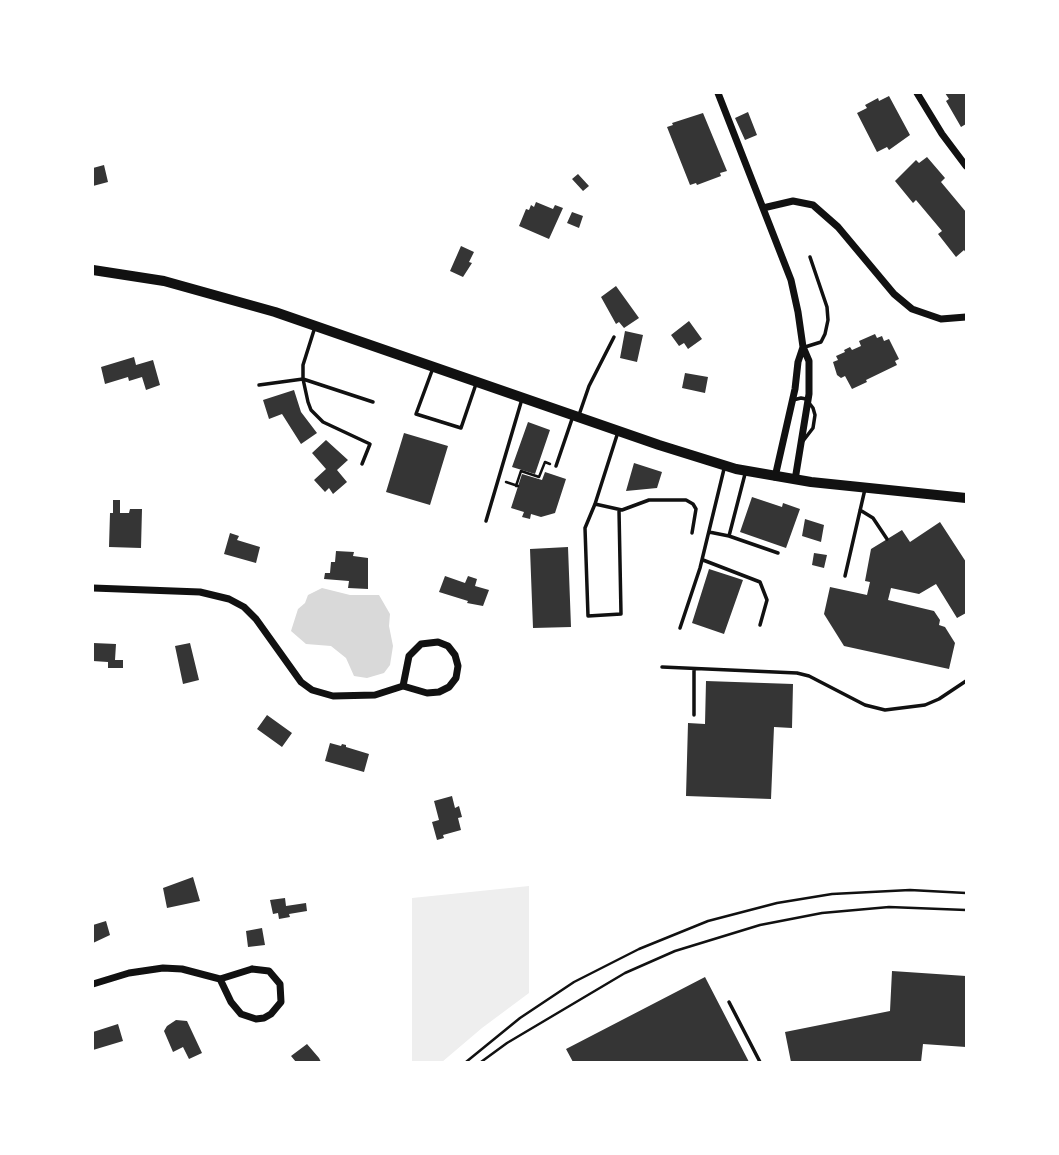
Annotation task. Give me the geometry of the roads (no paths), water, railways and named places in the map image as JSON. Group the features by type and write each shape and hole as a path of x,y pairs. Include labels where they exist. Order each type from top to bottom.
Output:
{"main road":[{"path":"93,270 164,281 316,325 725,466 795,480 966,498"}],"street":[{"path":"718,93 793,290 803,347 810,366 808,401 795,480"},
{"path":"917,93 966,166"},
{"path":"763,208 793,201 813,205 838,227 894,294 912,309 940,319 966,317"},
{"path":"775,477 803,347"},
{"path":"93,589 221,595 244,607 256,619 291,671 312,690 332,696 382,693 403,686 427,692 444,690 453,683 458,672 455,655 448,646 438,642 421,644 410,656 403,686"},
{"path":"93,984 129,973 163,968 182,969 220,979 252,969 269,971 280,984 281,1002 264,1018 248,1018 235,1008 220,979"}],"lane":[{"path":"803,347 821,342 828,320 827,307 810,257"},
{"path":"316,325 305,358 303,379 308,402 316,417 333,428 370,444 362,464"},
{"path":"556,466 576,416 614,337"},
{"path":"433,366 416,414 461,428 477,381"},
{"path":"259,385 303,379 373,402"},
{"path":"486,521 522,397"},
{"path":"792,401 801,398 808,401"},
{"path":"618,430 585,528 588,616 621,614 619,510"},
{"path":"680,628 703,560 725,466"},
{"path":"729,536 746,471"},
{"path":"845,576 865,488"},
{"path":"595,504 619,510 649,500 686,500 696,509 692,533"},
{"path":"860,510 873,518 887,539"},
{"path":"709,533 729,536 778,552"},
{"path":"703,560 760,582 767,600 760,625"},
{"path":"662,667 797,673 809,676 865,705 885,710 925,705 966,681"},
{"path":"694,668 694,715"},
{"path":"729,1002 760,1062"}]}
